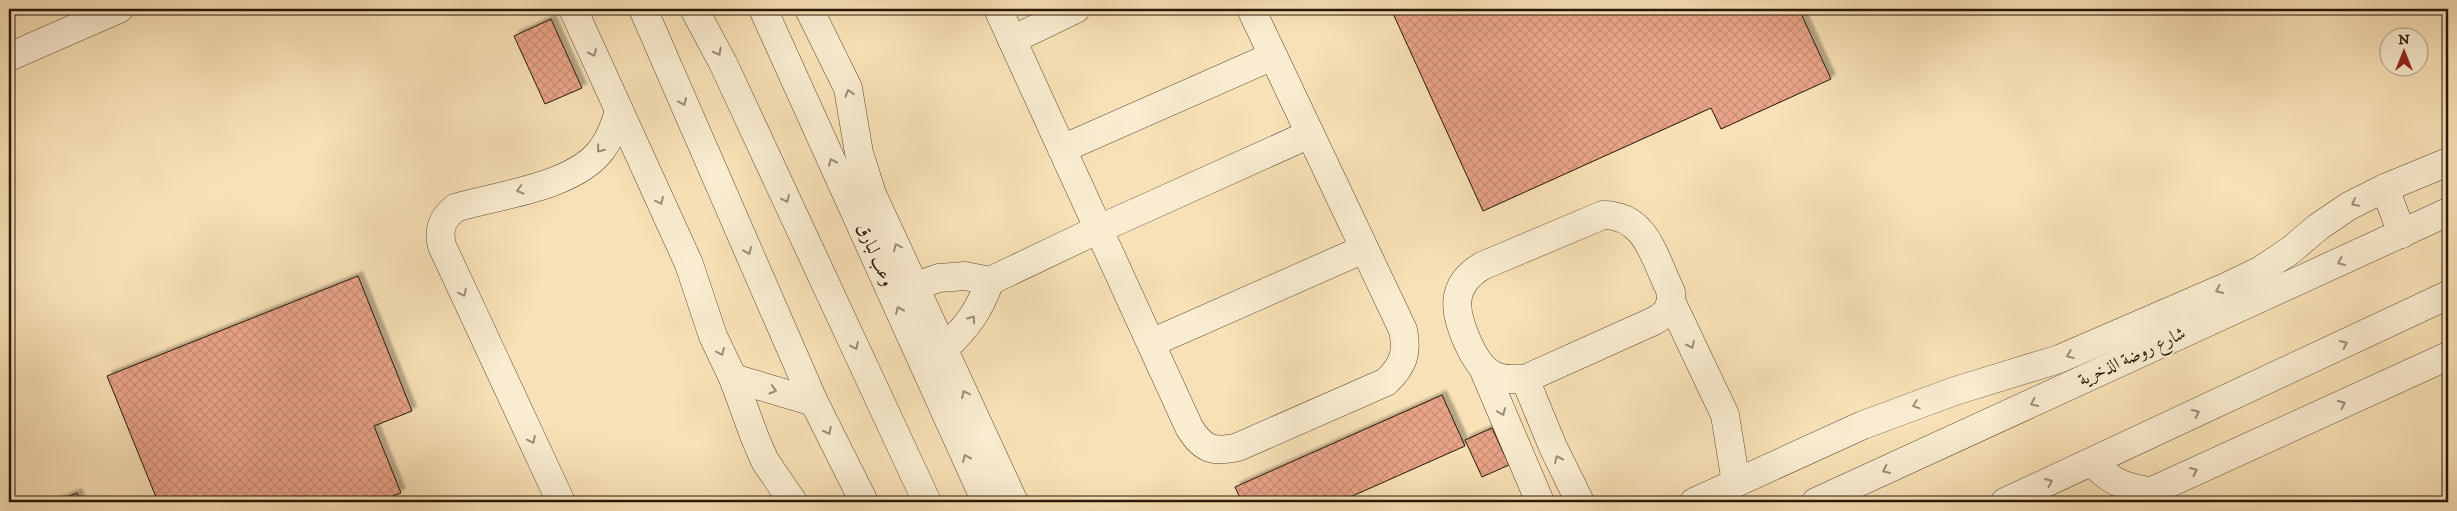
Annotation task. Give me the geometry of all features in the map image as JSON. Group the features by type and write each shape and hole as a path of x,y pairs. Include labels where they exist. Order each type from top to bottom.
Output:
{"street":[{"path":"9,57 119,9"},
{"path":"573,9 689,264 713,336 733,378 765,461 793,502"},
{"path":"643,9 814,402 864,502"},
{"path":"694,9 723,62 927,502"},
{"name":"وعب لبارق","path":"763,9 986,502"},
{"path":"809,9 848,88 864,172 1014,502"},
{"path":"998,9 1197,440 1209,448 1224,450 1238,447 1386,382 1397,372 1404,358 1406,344 1403,330 1251,9"},
{"path":"1012,40 1076,9"},
{"path":"1062,148 1273,56"},
{"path":"561,502 439,236 446,215 455,208 553,181 584,166 601,150 613,132 619,111"},
{"path":"915,286 939,278 965,276 990,281 1098,229 1310,134"},
{"path":"1694,502 1863,425 1955,392 2059,359 2228,286 2261,270 2349,206 2385,188 2448,162"},
{"path":"2385,188 2402,234"},
{"name":"شارع روضة الذخرية","path":"1816,502 2448,212"},
{"path":"1483,368 1495,376 1510,380 1526,379 1654,321 1668,310 1671,292 1639,228 1629,219 1616,215 1603,215 1590,219 1482,266 1471,273 1462,285 1457,298 1460,326 1474,355 1483,368 1540,502"},
{"path":"1151,343 1364,248"},
{"path":"944,349 964,330 980,307 990,281"},
{"path":"2005,502 2448,295"},
{"path":"1671,301 1725,415 1736,483"},
{"path":"2092,462 2108,478 2128,488 2139,497 2448,356"},
{"path":"733,378 814,402"},
{"path":"1526,379 1553,447 1580,502"}],"building":[{"path":"1391,9 1799,9 1831,79 1721,129 1711,108 1483,211"},
{"path":"551,19 582,88 545,104 514,36"},
{"path":"358,276 412,411 374,426 401,493 377,502 158,502 107,376"},
{"path":"1442,395 1465,446 1339,502 1242,502 1235,487"},
{"path":"1492,428 1509,465 1482,477 1465,440"},
{"path":"77,493 81,502 55,502"}]}
